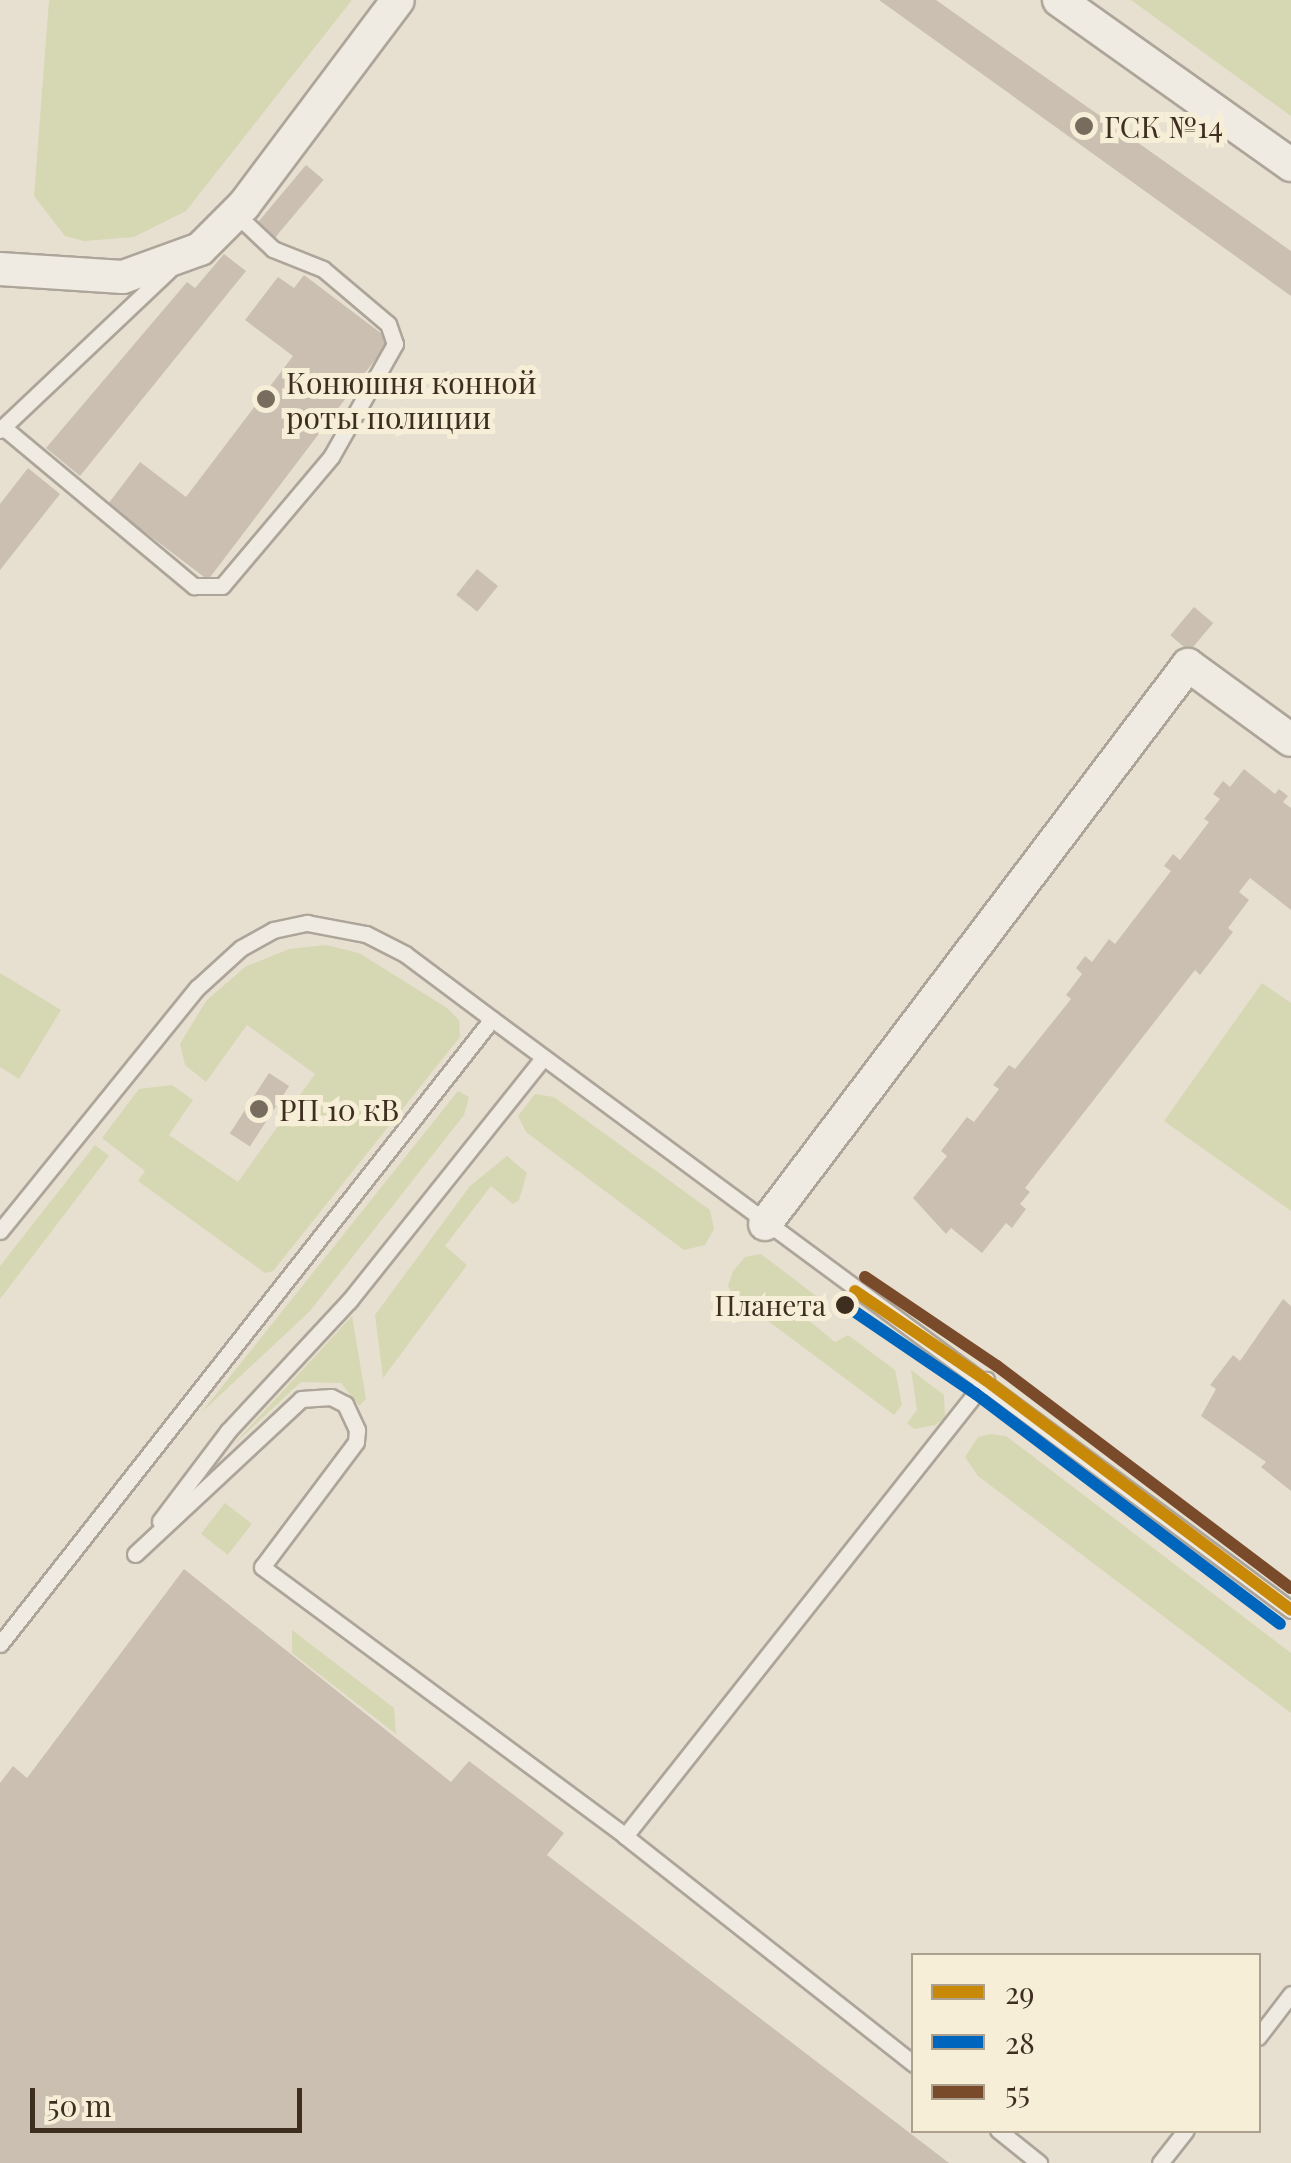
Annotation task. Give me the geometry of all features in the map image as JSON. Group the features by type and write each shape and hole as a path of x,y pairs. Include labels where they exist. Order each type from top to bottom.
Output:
{"street":[{"path":"0,270 123,277 179,260 236,214 398,0"},
{"path":"1059,0 1291,165"},
{"path":"765,1224 1188,666 1291,740"}],"lane":[{"path":"179,260 2,428 194,586 222,586 331,458 395,344 388,324 336,280 312,263 273,249 236,214"},
{"path":"0,1231 184,1002 229,958 273,930 307,924 366,934 405,954 765,1224 986,1380 1291,1610"},
{"path":"0,1644 492,1019"},
{"path":"543,1058 350,1301 228,1431 135,1554 301,1399 331,1397 344,1404 357,1430 356,1442 262,1567 626,1836 911,2062"},
{"path":"626,1836 986,1380"},
{"path":"1261,2033 1291,1994"},
{"path":"1002,2133 1039,2163"},
{"path":"1160,2163 1184,2133"}],"green space":[{"path":"49,0 352,0 186,211 134,237 84,241 65,236 34,196"},
{"path":"1131,0 1291,0 1291,116"},
{"path":"326,945 359,953 447,1008 459,1020 460,1037 273,1271 265,1273 138,1181 145,1171 102,1138 139,1089 172,1085 193,1100 169,1135 238,1182 315,1074 247,1025 206,1082 185,1065 180,1044 206,1001 245,967 289,949"},
{"path":"0,973 61,1010 19,1079 0,1067"},
{"path":"1262,983 1291,1003 1291,1211 1164,1121"},
{"path":"458,1091 469,1097 464,1115 310,1311 201,1413"},
{"path":"535,1094 554,1097 710,1210 714,1229 705,1245 684,1250 526,1132 518,1116"},
{"path":"95,1145 109,1156 0,1299 0,1266"},
{"path":"507,1156 527,1173 519,1200 513,1204 491,1186 445,1246 467,1265 383,1378 375,1315 470,1186"},
{"path":"761,1254 824,1302 808,1320 835,1342 848,1335 895,1370 902,1405 894,1415 733,1295 728,1286 733,1271 745,1257"},
{"path":"352,1316 366,1399 359,1406 341,1383 301,1382 233,1445"},
{"path":"911,1370 944,1395 945,1418 935,1425 914,1429 907,1423 917,1410"},
{"path":"1006,1436 1291,1653 1291,1713 978,1476 965,1457 978,1437"},
{"path":"225,1503 252,1524 228,1555 201,1534"},
{"path":"292,1630 394,1708 396,1734 292,1653"}],"building":[{"name":"ГСК №14","path":"879,0 936,0 1291,251 1291,296"},
{"path":"306,165 324,180 274,239 257,224"},
{"path":"224,254 246,271 80,476 46,448 187,282 195,288"},
{"path":"304,275 390,340 208,580 108,504 140,462 186,497 293,356 245,320 278,277 294,288"},
{"path":"28,468 60,494 0,570 0,504"},
{"path":"477,569 498,586 477,612 456,595"},
{"path":"1194,607 1213,623 1189,651 1170,635"},
{"path":"1244,769 1275,794 1279,789 1288,796 1283,802 1291,808 1291,910 1250,878 1239,892 1249,900 1228,928 1233,932 1200,975 1195,970 1025,1188 1030,1192 1020,1204 1026,1209 1012,1228 1006,1223 982,1253 951,1228 946,1234 913,1198 947,1156 941,1151 967,1117 974,1122 999,1089 993,1085 1009,1065 1015,1069 1071,999 1066,995 1082,974 1076,968 1085,956 1092,962 1109,939 1115,944 1171,871 1164,866 1173,854 1180,860 1209,822 1204,819 1220,799 1213,794 1223,781 1230,787"},
{"name":"РП 10 кВ","path":"269,1073 289,1086 250,1146 230,1133"},
{"path":"1283,1299 1291,1306 1291,1491 1261,1467 1266,1462 1201,1416 1216,1389 1210,1385 1233,1355 1240,1361"},
{"path":"184,1569 451,1782 469,1761 564,1833 547,1855 949,2163 0,2163 0,1783 13,1766 27,1778"}],"transit line":[{"name":"55","path":"865,1277 997,1366 1291,1588"},
{"name":"29","path":"855,1291 986,1380 1291,1610"},
{"name":"28","path":"845,1305 976,1394 1280,1624"}],"place":[{"name":"ГСК №14","path":"1084,126"},
{"name":"Конюшня конной роты полиции","path":"266,399"},
{"name":"РП 10 кВ","path":"259,1109"},
{"name":"Планета","path":"845,1305"}]}
